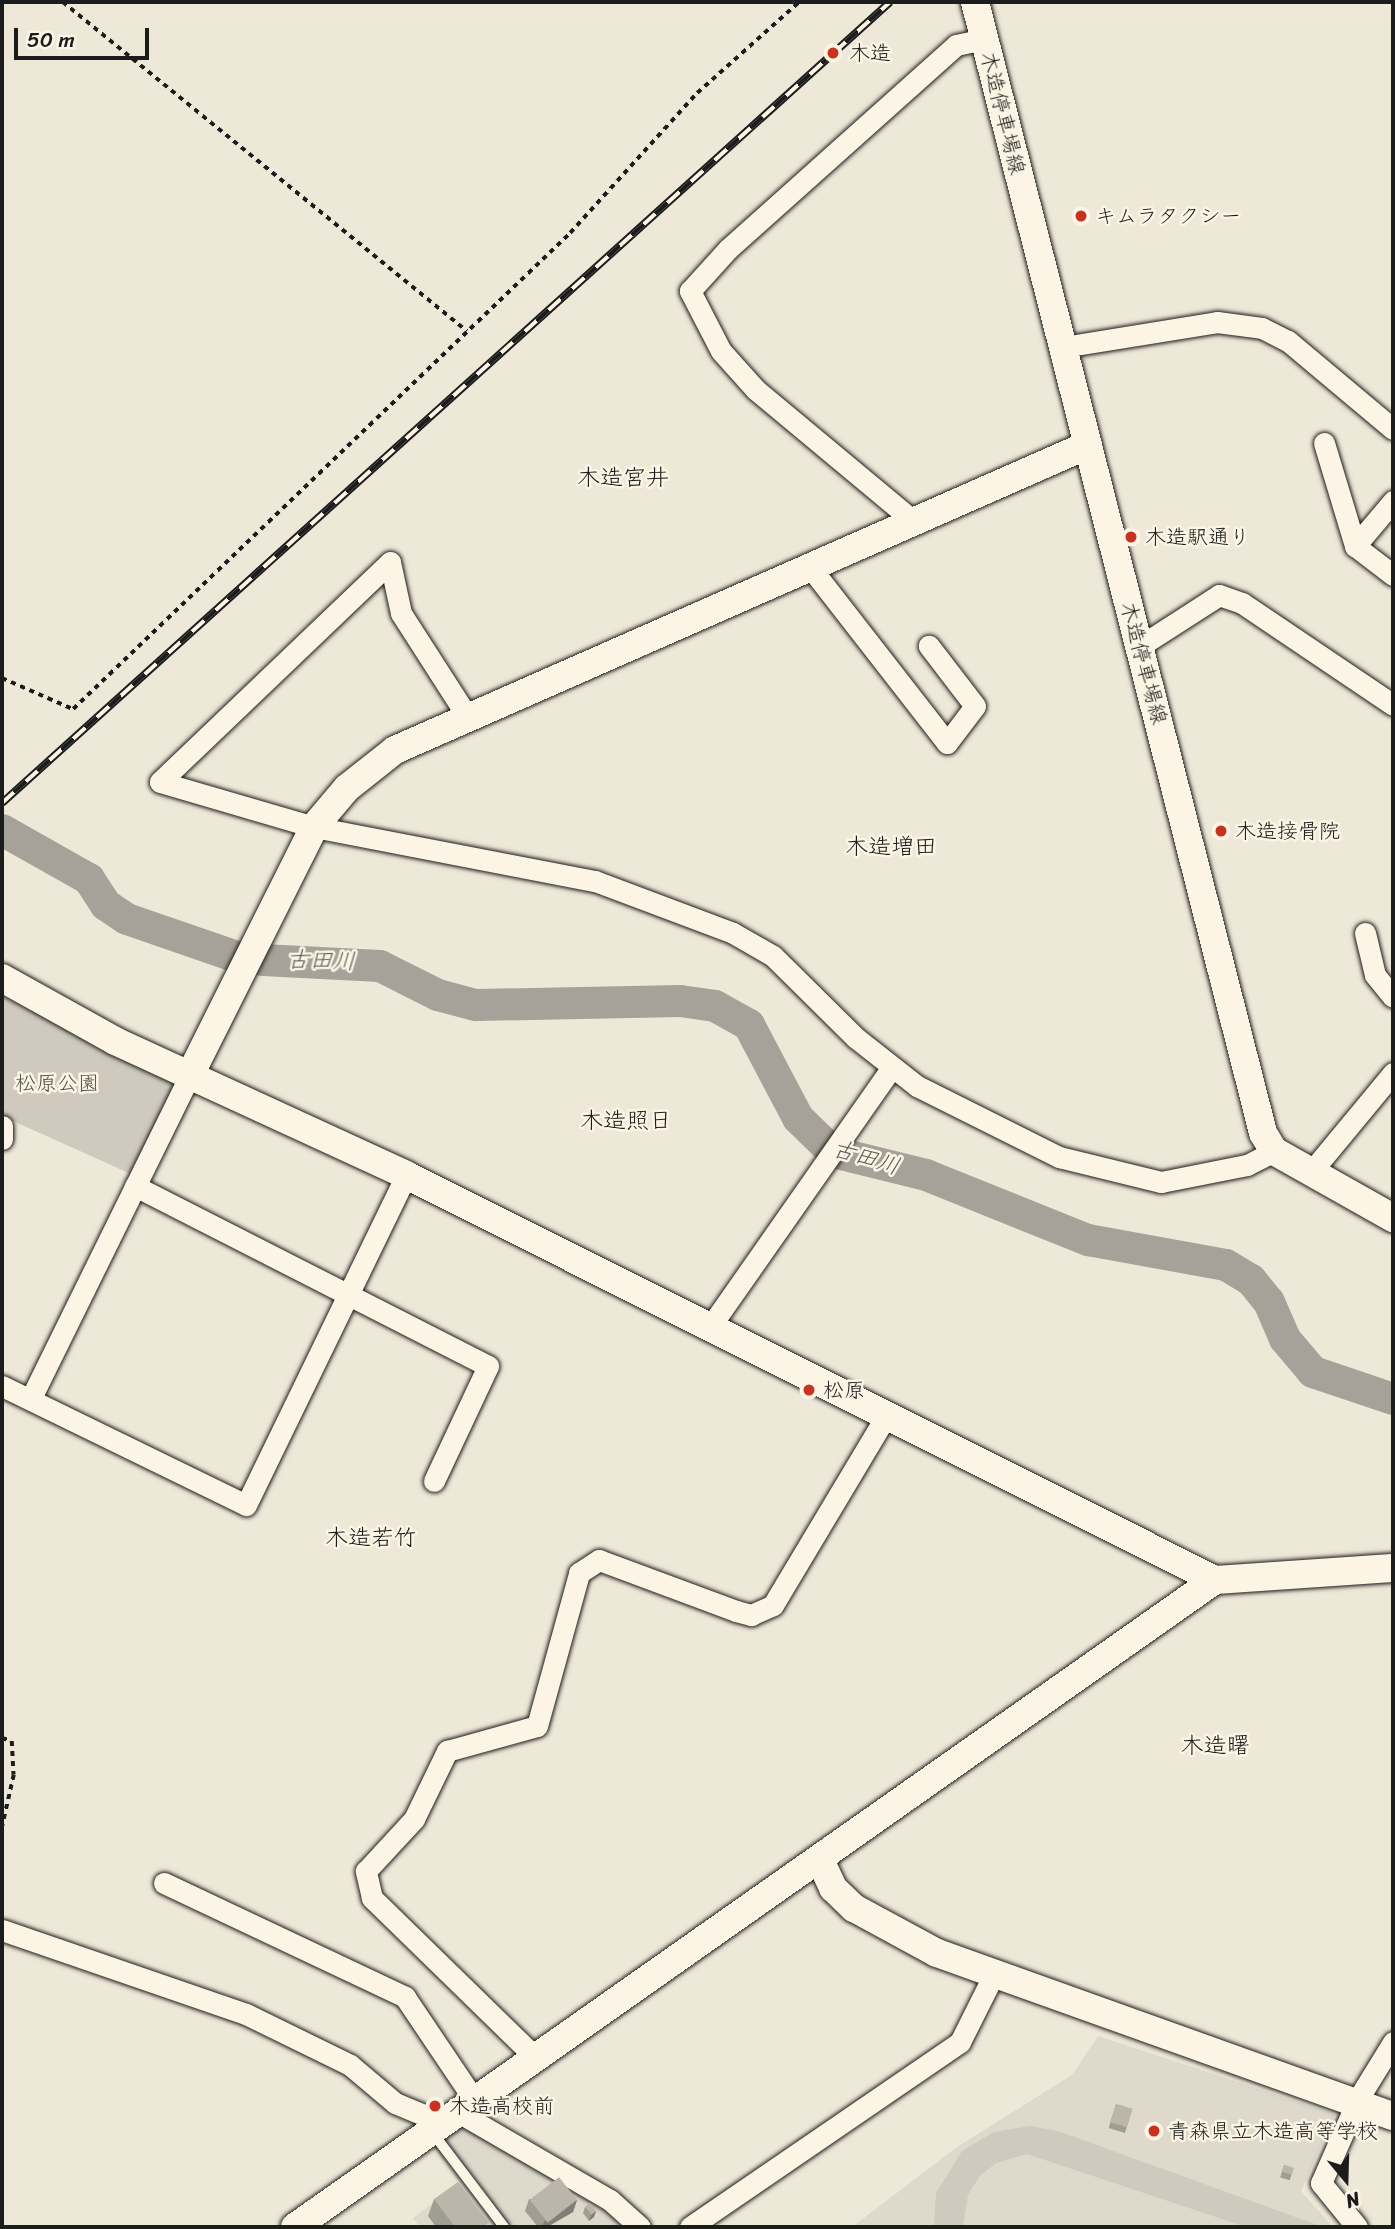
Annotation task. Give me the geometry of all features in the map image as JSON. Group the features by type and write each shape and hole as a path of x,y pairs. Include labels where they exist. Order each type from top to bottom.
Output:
{"street":[{"name":"木造停車場線","path":"975,2 1258,1115 1274,1151"},
{"path":"911,519 756,390 721,351 690,291 738,240 956,45 984,39"},
{"path":"1063,347 1172,326 1217,322 1262,328 1287,341 1393,429"},
{"path":"1324,443 1355,546 1393,575"},
{"path":"31,1398 314,827 346,788 395,750 467,716 810,567 911,519 1088,445"},
{"path":"1355,546 1393,501"},
{"path":"467,716 401,613 390,562 160,782 314,827 595,881 733,933 773,956 892,1067 1000,1131 1120,1177 1194,1180 1274,1151 1393,1218"},
{"path":"810,567 947,743 975,706 929,646"},
{"path":"1139,646 1219,595 1253,610 1393,705"},
{"path":"1365,933 1376,975 1393,997"},
{"path":"2,978 190,1075 406,1175 1215,1580 1393,1568"},
{"path":"710,1327 892,1067"},
{"path":"1311,1172 1393,1073"},
{"path":"2,1126 2,1139"},
{"path":"2,1386 246,1505 406,1175"},
{"path":"135,1186 349,1292 488,1366 434,1481"},
{"path":"537,2059 372,1898 366,1871 414,1819 447,1751 537,1726 579,1573 598,1560 616,1563 751,1615 773,1605 886,1416"},
{"path":"295,2227 821,1862 1215,1580"},
{"path":"821,1862 833,1888 854,1908 993,1976 1358,2099 1393,2116"},
{"path":"164,1883 405,1997 452,2117"},
{"path":"2,1930 246,2014 350,2065 395,2102 452,2117 610,2200 640,2227"},
{"path":"690,2227 960,2042 993,1976"},
{"path":"1357,2227 1321,2183 1358,2099 1393,2042"}],"lane":[{"path":"452,2117 504,2227"}],"path":[{"path":"63,2 467,331"},
{"path":"2,678 73,709 570,233 697,93 799,2"},
{"path":"2,1738 12,1741 14,1774 2,1828"}],"shaded area":[{"name":"青森県立木造高等学校","path":"1098,2036 1335,2114 1301,2191 1333,2227 852,2227 957,2147 1072,2075"},
{"path":"464,2126 585,2196 626,2227 420,2227 413,2218 460,2183 434,2147"}],"green space":[{"name":"松原公園","path":"2,996 177,1084 131,1174 2,1116"},
{"path":"1030,2126 1058,2131 1323,2227 1246,2227 1027,2154 996,2163 979,2177 968,2195 963,2227 934,2227 936,2193 962,2151 994,2132"}],"building":[{"path":"1116,2104 1132,2109 1127,2127 1110,2122"},
{"path":"1284,2165 1294,2168 1292,2175 1282,2172"},
{"path":"559,2177 577,2200 548,2223 530,2200"},
{"path":"458,2182 489,2223 483,2227 455,2227 434,2199"},
{"path":"590,2203 596,2211 591,2215 585,2207"}],"waterway":[{"name":"古田川","path":"2,830 89,879 106,905 127,919 234,956"},
{"name":"古田川","path":"263,960 380,966 438,995 476,1005 680,1001 715,1006 749,1025 798,1118 833,1152 926,1175 1088,1240 1226,1265 1251,1280 1269,1302 1285,1339 1313,1372 1393,1399"}],"railway":[{"path":"2,803 890,2"}],"place":[{"name":"木造","path":"833,53"},
{"name":"キムラタクシー","path":"1081,216"},
{"name":"木造駅通り","path":"1131,537"},
{"name":"木造接骨院","path":"1221,831"},
{"name":"松原","path":"809,1390"},
{"name":"木造高校前","path":"435,2106"},
{"name":"青森県立木造高等学校","path":"1154,2131"}],"district":[{"name":"木造宮井","path":"623,478"},
{"name":"木造増田","path":"891,847"},
{"name":"木造照日","path":"626,1121"},
{"name":"木造若竹","path":"371,1538"},
{"name":"木造曙","path":"1215,1746"}]}
